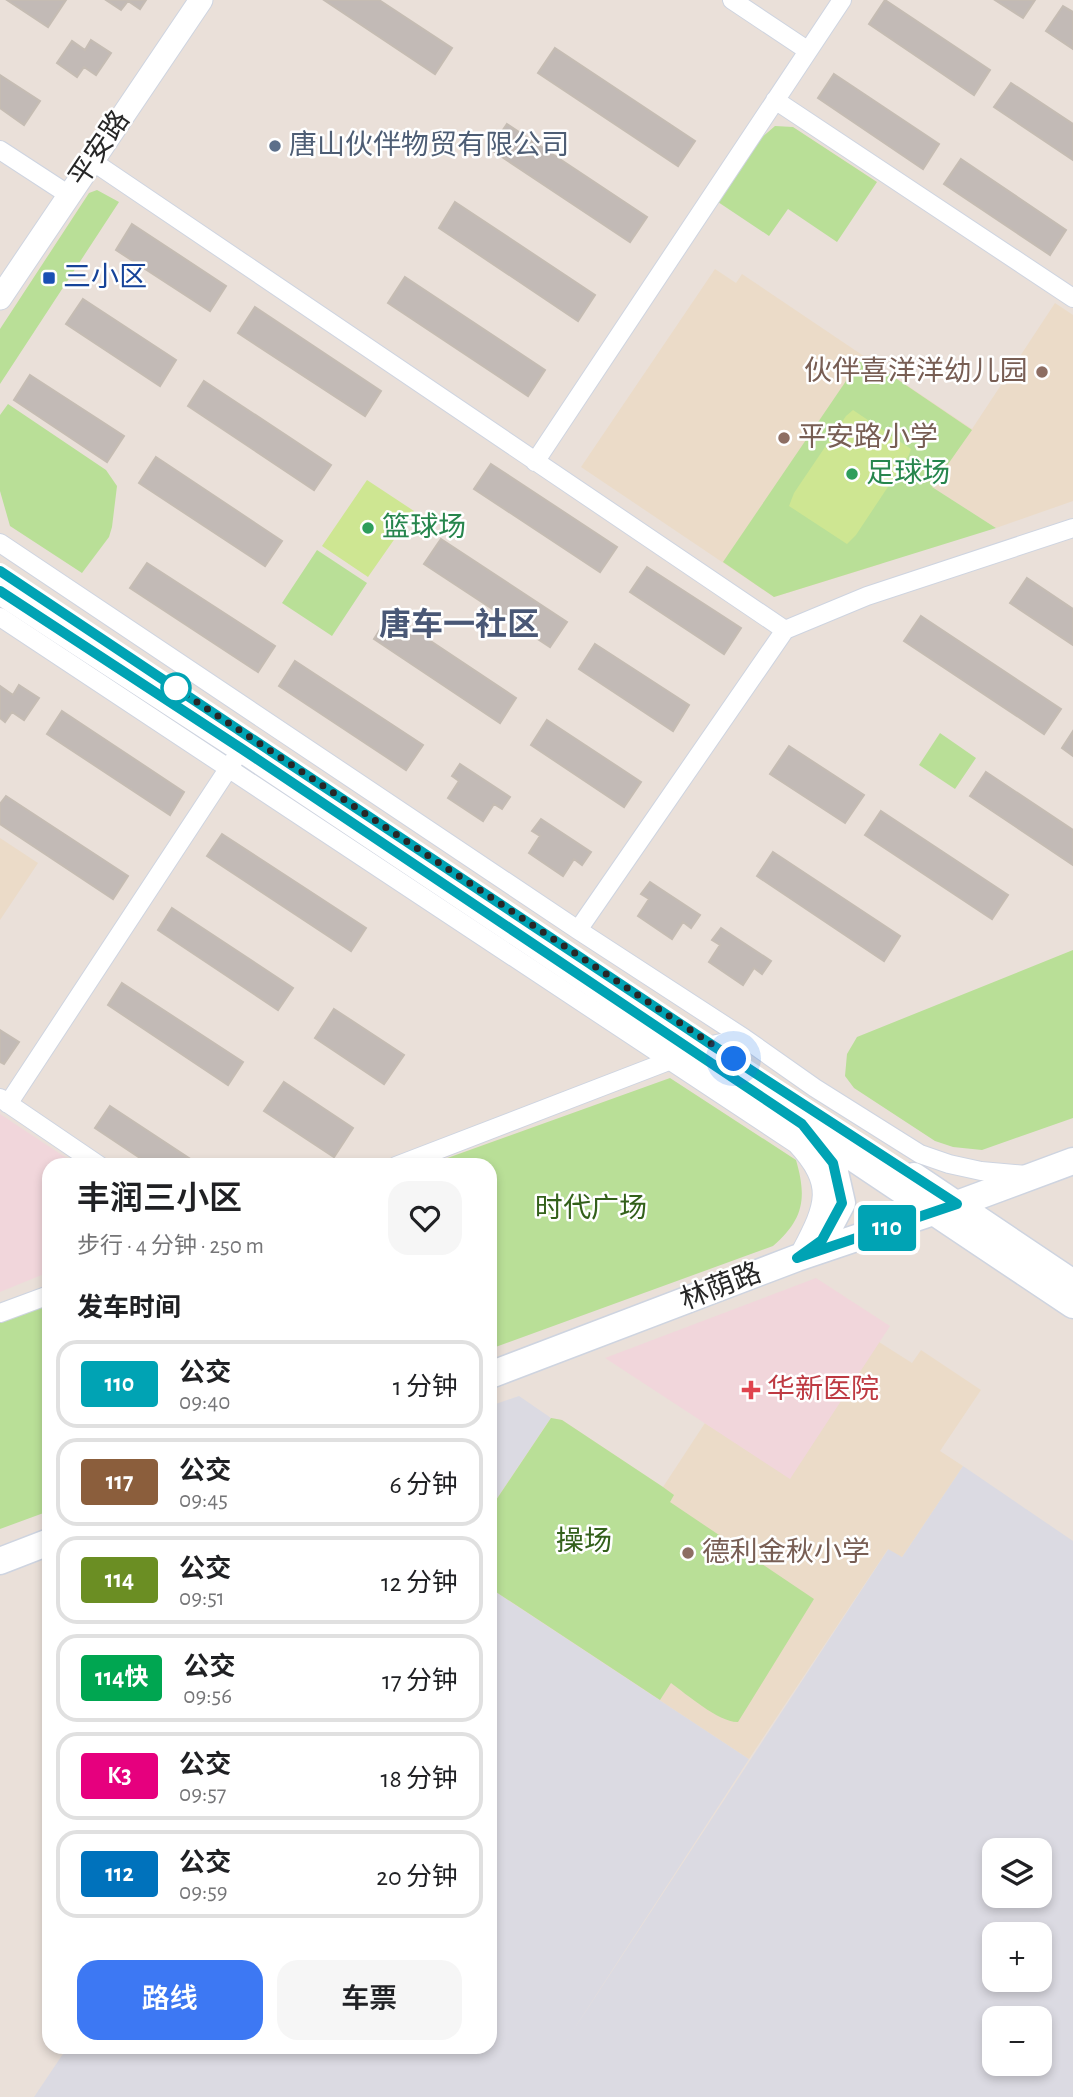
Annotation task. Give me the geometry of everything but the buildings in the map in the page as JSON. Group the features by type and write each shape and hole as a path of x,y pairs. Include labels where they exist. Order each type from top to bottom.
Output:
{"main road":[{"path":"0,571 691,1052 946,1208 1073,1305"},
{"path":"0,591 235,759 802,1124 1073,1283"},
{"path":"797,1258 822,1240 842,1203 833,1163 802,1124"},
{"name":"林荫路","path":"497,1372 797,1258 946,1208 1073,1161"},
{"path":"0,1560 42,1545"}],"street":[{"name":"平安路","path":"0,298 201,0"},
{"path":"732,0 807,50"},
{"path":"535,462 842,0"},
{"path":"775,100 1073,298"},
{"path":"0,150 69,195"},
{"path":"92,161 785,630"},
{"path":"578,930 785,630 867,596 1073,528"},
{"path":"0,543 815,1088 920,1154 981,1171 1033,1175"},
{"path":"0,617 235,759 4,1101 88,1158"},
{"path":"417,1158 691,1052 744,1038"},
{"path":"691,1052 796,1144 811,1160 820,1176 823,1199 816,1222 797,1258"},
{"path":"0,1313 42,1298"}],"shaded area":[{"name":"平安路小学","path":"715,269 736,283 742,274 972,429 1055,303 1073,315 1073,501 996,528 933,488 881,564 774,597 581,467"},
{"path":"0,838 38,863 0,920"},
{"path":"0,1114 66,1158 42,1158 42,1275 0,1292"},
{"name":"华新医院","path":"816,1278 890,1326 790,1479 605,1358"},
{"name":"德利金秋小学","path":"879,1342 912,1363 921,1350 981,1390 940,1451 963,1466 902,1557 888,1549 749,1759 497,1593 497,1499 551,1418 562,1420 663,1487 705,1423 790,1478"},
{"path":"519,1396 551,1418 497,1499 497,1404"},
{"path":"963,1466 1073,1541 1073,2097 34,2097 63,2054 497,2054 497,1593 749,1759 567,2040 889,1548 902,1557"}],"green space":[{"path":"775,126 793,127 877,182 837,242 788,209 769,236 718,202 761,138"},
{"path":"97,190 119,202 0,384 0,329 89,193"},
{"path":"863,356 972,430 932,487 996,528 774,597 723,562"},
{"path":"8,404 106,470 117,486 109,537 82,573 10,526 0,491 0,415"},
{"name":"足球场","path":"853,410 911,449 856,535 847,544 789,506 794,493 846,416"},
{"name":"篮球场","path":"367,480 414,511 368,577 322,546"},
{"path":"317,550 367,583 332,636 282,603"},
{"path":"940,733 976,758 955,789 919,765"},
{"path":"1073,950 1073,1118 982,1150 953,1147 935,1141 854,1088 845,1076 847,1054 857,1037"},
{"name":"时代广场","path":"670,1078 796,1160 802,1197 797,1217 773,1246 497,1346 497,1158 447,1158"},
{"path":"42,1305 42,1514 0,1529 0,1320"},
{"name":"操场","path":"551,1418 562,1420 674,1495 670,1502 814,1599 738,1722 713,1713 671,1683 660,1700 497,1593 497,1499"}],"bus line":[{"name":"110","path":"0,571 712,1045 957,1204 797,1258 822,1240 842,1203 833,1163 802,1124 242,749 0,591"}],"place":[{"name":"唐山伙伴物贸有限公司","path":"275,146"},
{"name":"三小区","path":"49,278"},
{"name":"伙伴喜洋洋幼儿园","path":"1042,372"},
{"name":"平安路小学","path":"784,438"},
{"name":"足球场","path":"852,474"},
{"name":"篮球场","path":"368,528"},
{"name":"华新医院","path":"751,1390"},
{"name":"德利金秋小学","path":"688,1553"}],"district":[{"name":"唐车一社区","path":"459,625"}],"route":[{"path":"176,688 734,1059"}]}
